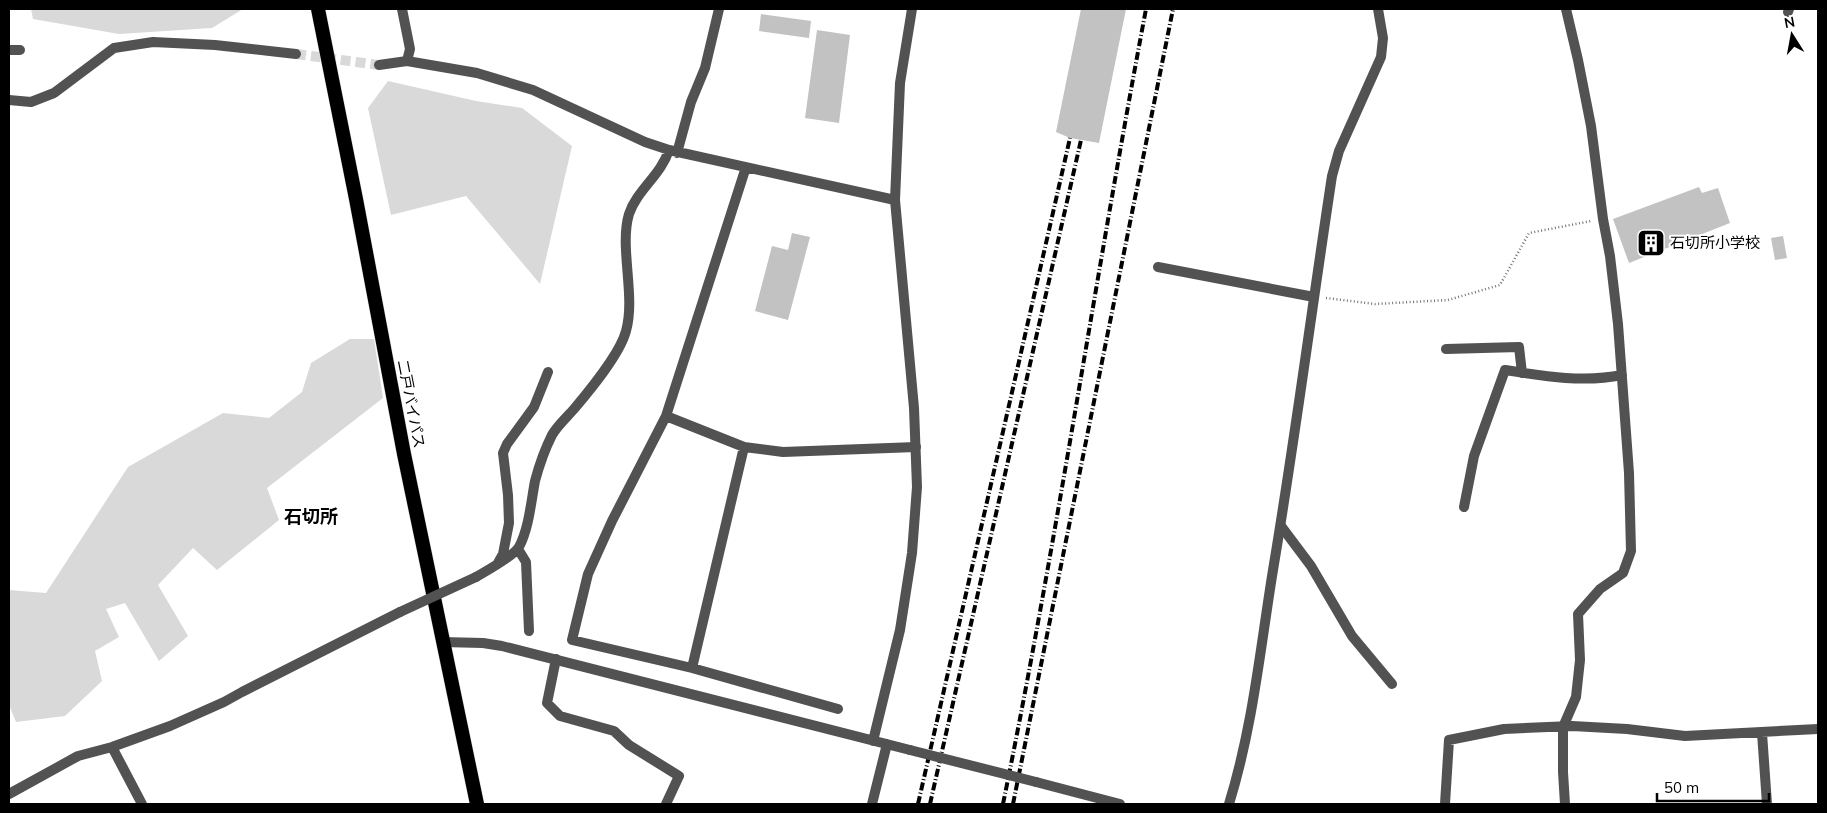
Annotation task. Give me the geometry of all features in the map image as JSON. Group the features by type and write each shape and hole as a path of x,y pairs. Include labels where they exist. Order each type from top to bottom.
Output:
{"highway":[{"name":"二戸バイパス","path":"318,9 404,454 477,804"}],"street":[{"path":"402,9 410,49 407,62"},
{"path":"9,794 78,756 112,747 170,726 224,702 400,612 476,577 518,549 527,522 536,478 553,434 590,390 620,346 626,330 629,302 627,230 629,215 633,204 673,152 705,68 719,9"},
{"path":"873,741 900,630 912,553 917,487 916,447 895,200 900,83 912,9"},
{"path":"1230,804 1242,764 1250,726 1332,176 1339,151 1381,57 1383,38 1378,9"},
{"path":"1566,9 1591,126 1603,219 1610,256 1618,324 1629,474 1630,551 1623,573 1600,589 1578,614 1580,660 1576,697 1563,727 1563,772 1566,804"},
{"path":"9,100 31,102 54,94 114,48 145,43 215,45 296,54"},
{"path":"9,50 20,50"},
{"path":"379,65 407,62 477,73 533,90 645,142 673,152 895,200"},
{"path":"746,167 666,416 612,521 588,574 572,640 692,668 838,709"},
{"path":"1158,267 1314,297"},
{"path":"1446,349 1519,347 1522,373"},
{"path":"1464,507 1474,456 1505,370 1555,378 1610,378 1622,375"},
{"path":"498,564 503,554 509,523 503,453 507,444 534,407 548,372"},
{"path":"666,416 744,447 783,452 916,447"},
{"path":"692,668 744,447"},
{"path":"1281,526 1311,566 1352,636 1392,684"},
{"path":"518,549 526,562 529,631"},
{"path":"442,642 492,644 556,659 1120,804"},
{"path":"556,659 547,703 560,716 614,731 630,745 679,776 666,804"},
{"path":"1445,804 1449,740 1504,729 1572,726 1627,729 1685,736 1818,729"},
{"path":"1762,733 1767,804"},
{"path":"872,804 887,744"},
{"path":"112,747 142,804"}],"path":[{"path":"1314,297 1375,304 1448,300 1500,284 1529,233 1603,219"}],"shaded area":[{"path":"31,9 243,9 212,28 119,34 33,19"},
{"path":"388,81 476,101 522,108 572,146 540,284 466,196 391,215 368,108"},
{"path":"350,339 374,339 383,398 267,488 279,520 217,570 193,548 158,585 188,636 159,661 125,603 106,609 119,637 95,651 102,681 65,716 16,722 9,705 9,590 46,593 128,467 223,413 269,418 302,392 311,363"}],"building":[{"path":"1081,9 1126,9 1099,143 1070,138 1056,132"},
{"path":"761,14 811,21 809,38 759,31"},
{"path":"817,30 850,35 839,123 805,118"},
{"name":"石切所小学校","path":"1699,187 1702,193 1718,188 1730,223 1629,263 1613,219"},
{"path":"792,233 810,237 788,320 755,311 772,246 788,250"},
{"path":"1783,236 1787,258 1775,260 1771,238"}],"tunnel":[{"path":"296,54 379,65"}],"railway":[{"path":"1003,804 1059,506 1146,9"},
{"path":"1013,804 1173,9"},
{"path":"918,804 1070,138"},
{"path":"930,804 1081,140"}],"place":[{"name":"石切所小学校","path":"1651,243"}],"district":[{"name":"石切所","path":"311,517"}]}
